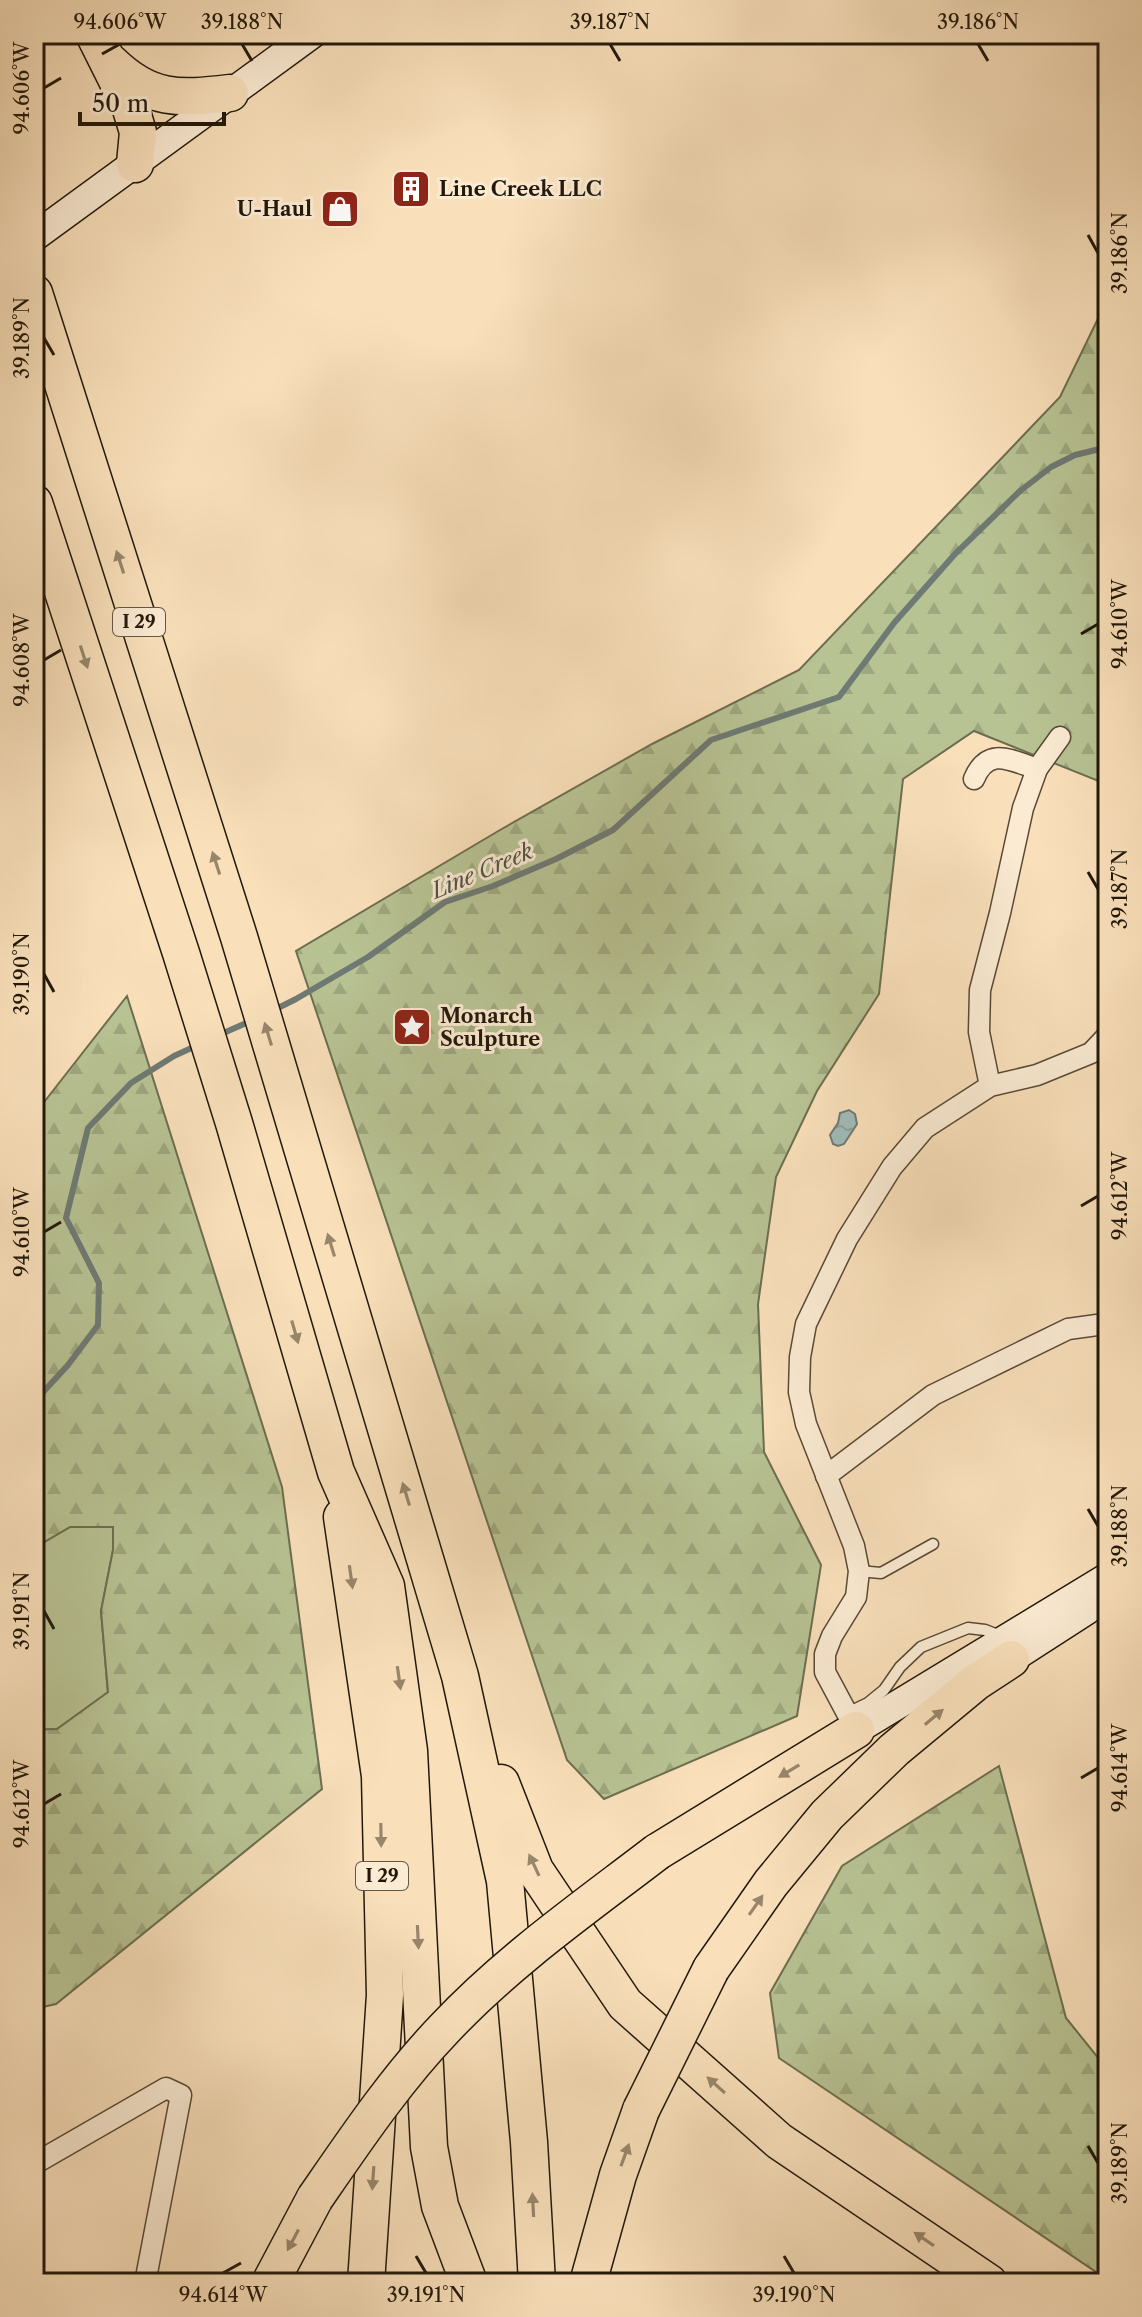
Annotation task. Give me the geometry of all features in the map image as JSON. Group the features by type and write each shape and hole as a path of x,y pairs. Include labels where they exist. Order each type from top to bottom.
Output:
{"highway":[{"path":"102,48 127,78 144,88 190,98 230,93"},
{"path":"102,48 130,106 138,132 135,164"},
{"name":"I 29","path":"36,300 239,937 460,1676 505,1881 529,2142 537,2283"},
{"name":"I 29","path":"34,503 234,1123 336,1472 380,1776 385,1995 366,2283"},
{"path":"336,1472 386,1586 409,1751 429,2147 440,2206 469,2283"},
{"path":"588,2283 618,2175 641,2110 711,1969 771,1883 827,1815 894,1750 976,1682 1008,1649"},
{"path":"460,1676 535,1870 625,2004 779,2141 989,2283"},
{"path":"270,2283 315,2198 392,2092 443,2029 533,1947 657,1852 852,1721"}],"main road":[{"path":"34,237 312,34"},
{"path":"1008,1649 1108,1577"},
{"path":"852,1721 1008,1649 1108,1596"}],"street":[{"path":"990,1086 979,1032 980,990 1023,808 1037,769 1060,737"},
{"path":"974,779 984,762 993,758 1005,758 1037,769"},
{"path":"852,1721 825,1672 825,1654 832,1636 856,1597 859,1571 854,1546 806,1424 799,1392 800,1357 806,1324 847,1239 892,1167 925,1128 990,1086 1037,1075 1091,1053 1108,1035"},
{"path":"826,1476 933,1395 1068,1329 1108,1326"},
{"path":"34,2164 166,2088 181,2095 145,2283"}],"lane":[{"path":"859,1571 881,1573 933,1544"}],"green space":[{"path":"1108,298 1108,780 1101,782 974,731 903,779 879,994 817,1091 776,1177 758,1304 764,1452 821,1565 797,1716 604,1799 567,1760 296,951 652,744 799,670 1060,397"},
{"path":"127,996 282,1487 322,1789 56,2004 34,2009 34,1730 57,1729 108,1692 101,1611 113,1550 113,1527 70,1527 34,1548 34,1115"},
{"path":"70,1527 113,1527 113,1550 101,1611 108,1693 57,1729 34,1730 34,1548"},
{"path":"999,1766 1066,2018 1108,2070 1108,2280 779,2058 770,1993 842,1866"}],"water":[{"path":"849,1110 855,1114 857,1124 844,1144 838,1146 833,1144 830,1135 840,1113"}],"waterway":[{"name":"Line Creek","path":"274,1010 368,957 445,902 493,886 613,830 711,740 839,697 894,623 955,554 1020,491 1051,467 1075,455 1108,447"},
{"name":"Line Creek","path":"219,1035 253,1020"},
{"name":"Line Creek","path":"34,1402 68,1365 98,1325 99,1283 66,1218 88,1128 131,1083 198,1045"}],"place":[{"name":"Line Creek LLC","path":"411,189"},
{"name":"U-Haul","path":"340,209"},
{"name":"Monarch Sculpture","path":"412,1027"}]}
